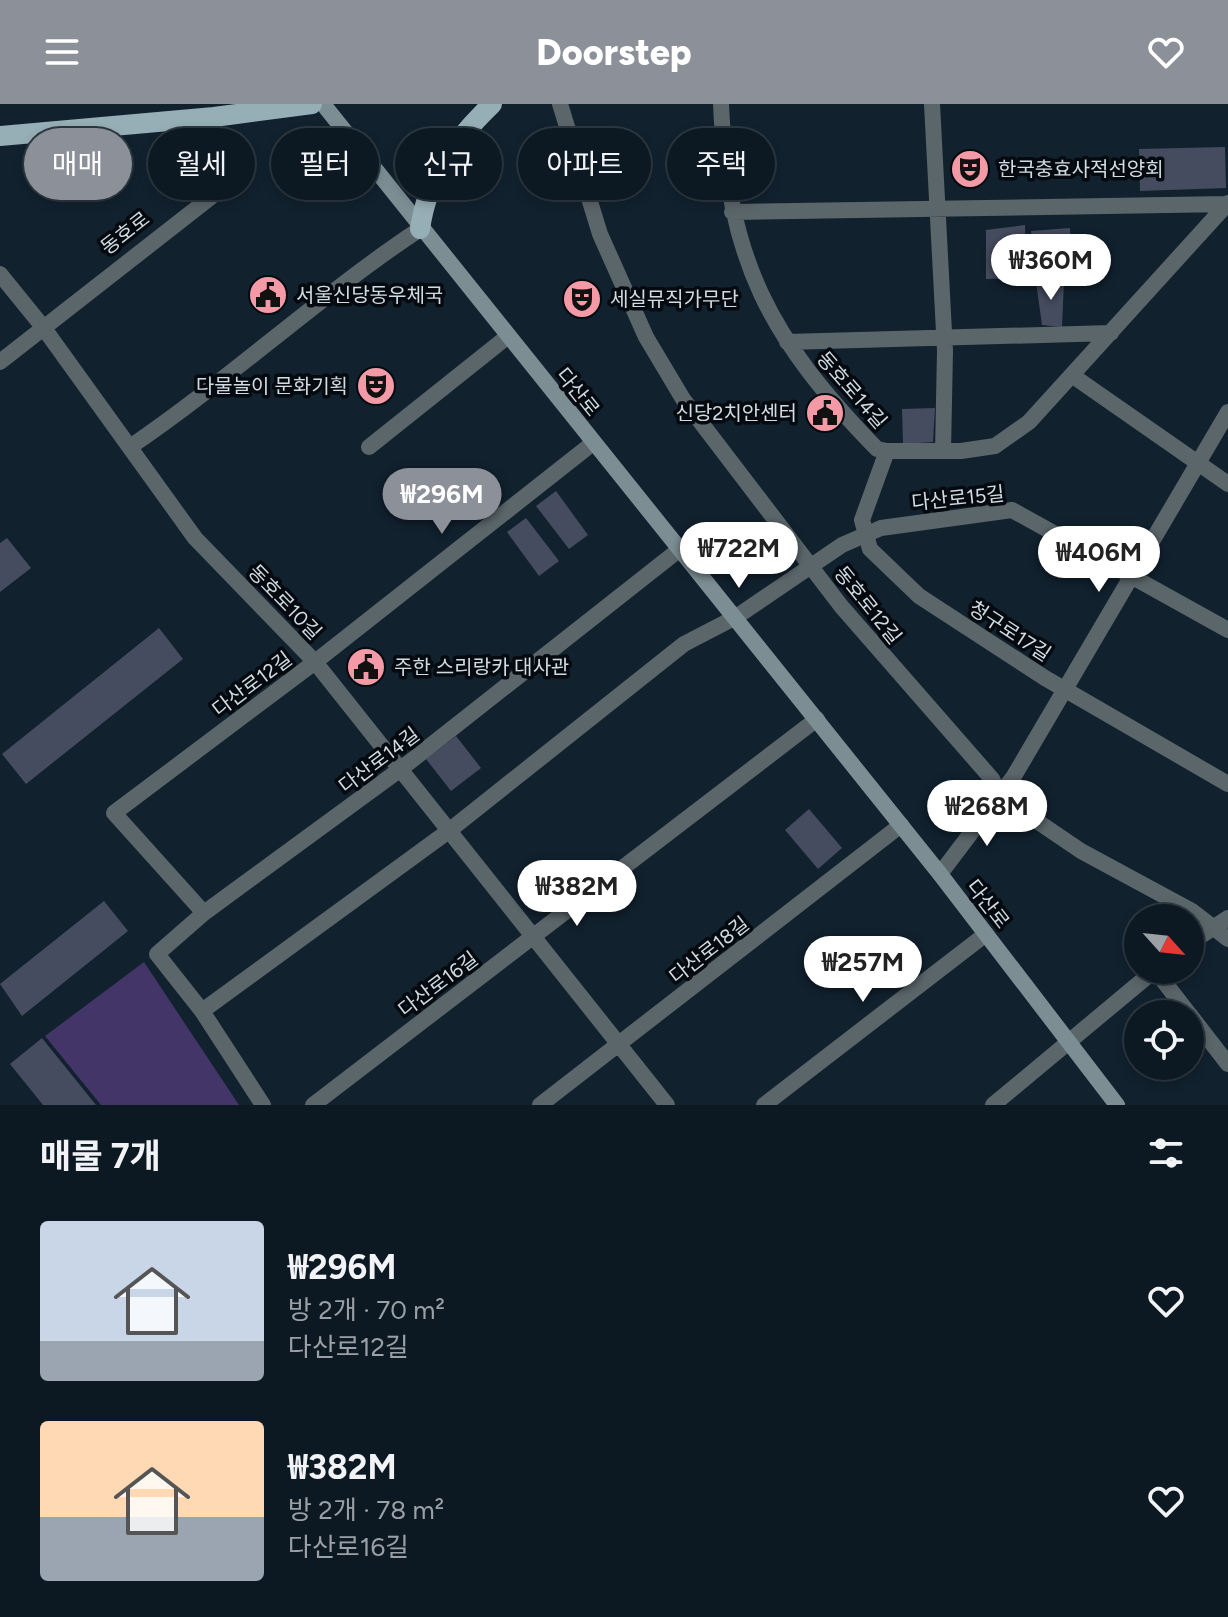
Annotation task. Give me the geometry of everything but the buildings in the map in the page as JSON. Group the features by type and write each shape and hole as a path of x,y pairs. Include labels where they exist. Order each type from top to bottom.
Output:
{"main road":[{"path":"143,124 161,104"},
{"path":"0,136 214,117 312,104"},
{"name":"다산로","path":"323,104 420,229 736,617 940,874 1117,1105"},
{"path":"420,229 426,193 442,161 466,129 492,104"}],"street":[{"name":"동호로12길","path":"560,104 600,234 646,337 683,399 812,567 918,698 992,779 1000,796 1081,851 1192,911 1228,939"},
{"name":"동호로14길","path":"721,104 724,169 732,212 753,279 787,342 832,403 877,449 887,451 943,451 995,446 1029,422 1227,203"},
{"path":"932,104 943,336 943,451"},
{"name":"동호로","path":"43,327 211,197 214,117"},
{"name":"동호로14길","path":"732,212 1227,203"},
{"path":"130,447 372,260 420,229"},
{"name":"동호로10길","path":"0,274 43,327 195,538 315,662 667,1105"},
{"path":"0,362 43,327"},
{"name":"동호로14길","path":"787,342 1111,333"},
{"path":"369,447 507,337"},
{"path":"1073,376 1228,484"},
{"path":"940,874 1000,796 1066,690 1228,412"},
{"name":"다산로12길","path":"204,913 114,813 315,662 593,443"},
{"path":"866,533 862,520 887,451"},
{"name":"다산로15길","path":"736,617 866,533 881,528 1012,510 1134,574 1228,630"},
{"name":"청구로17길","path":"866,533 870,549 919,596 1066,690 1228,784"},
{"name":"다산로14길","path":"263,1105 202,1011 157,954 204,913 402,768 680,549"},
{"path":"202,1011 450,830 684,644 736,617"},
{"name":"다산로16길","path":"313,1105 817,719"},
{"name":"다산로18길","path":"540,1105 901,825"},
{"path":"1204,934 1228,918"},
{"path":"764,1105 986,934"},
{"path":"993,1105 1138,984"},
{"path":"1166,984 1179,1000"},
{"path":"1204,1032 1228,1064"}],"shaded area":[{"path":"144,962 239,1105 101,1105 45,1036"}],"place":[{"name":"한국충효사적선양회","path":"970,169"},
{"name":"서울신당동우체국","path":"268,295"},
{"name":"세실뮤직가무단","path":"582,299"},
{"name":"다물놀이 문화기획","path":"376,386"},
{"name":"신당2치안센터","path":"825,413"},
{"name":"주한 스리랑카 대사관","path":"366,667"}]}
